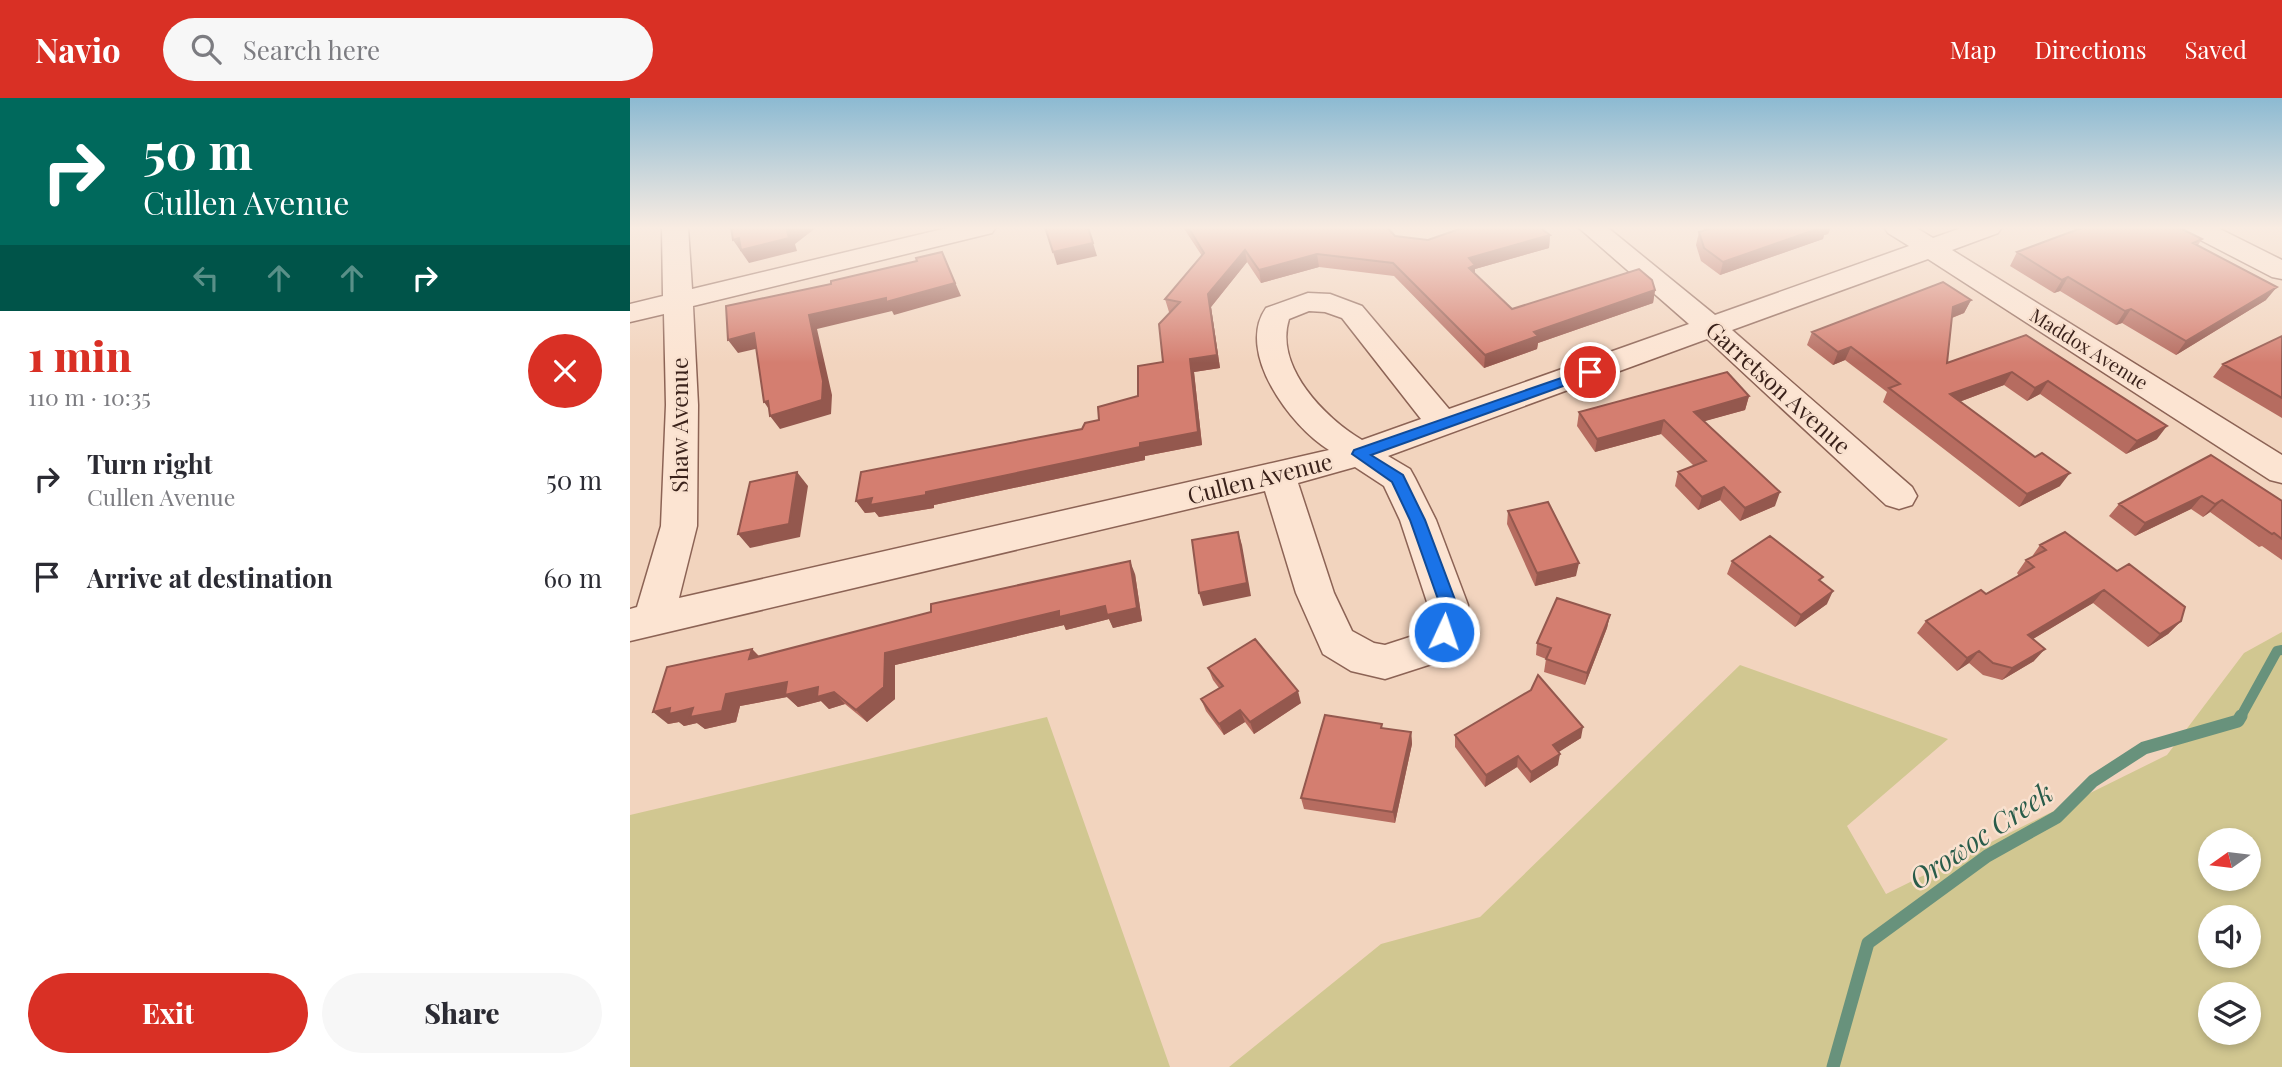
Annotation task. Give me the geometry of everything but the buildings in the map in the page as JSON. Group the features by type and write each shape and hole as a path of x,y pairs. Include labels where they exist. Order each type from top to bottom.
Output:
{"street":[{"name":"Shaw Avenue","path":"642,622 679,526 682,405 677,272"},
{"path":"630,313 796,272"},
{"name":"Garretson Avenue","path":"1645,272 1712,328 1899,496"},
{"name":"Cullen Avenue","path":"642,622 1278,477 1359,454 1865,272"},
{"name":"Maddox Avenue","path":"1969,272 2282,471"},
{"path":"1278,477 1315,593 1338,642 1366,659 1385,662 1430,648 1444,632 1448,605 1418,520 1398,478 1329,435 1301,408 1283,376 1273,349 1271,329 1276,314 1287,307 1308,302 1330,303 1352,312 1444,425"}],"shaded area":[{"path":"2282,632 2282,1067 1229,1067 1381,944 1480,917 1740,665 1948,739 1847,826 1886,894 2167,755 2244,653"},
{"path":"1047,717 1170,1067 630,1067 630,815"}],"waterway":[{"name":"Orowoc Creek","path":"2240,718 2277,651 2282,650"},
{"name":"Orowoc Creek","path":"1833,1067 1868,943 1987,856 2057,817 2093,781 2144,748 2238,721 2241,716"}],"route":[{"path":"1444,632 1448,605 1439,574 1398,478 1359,454 1590,372"}]}
